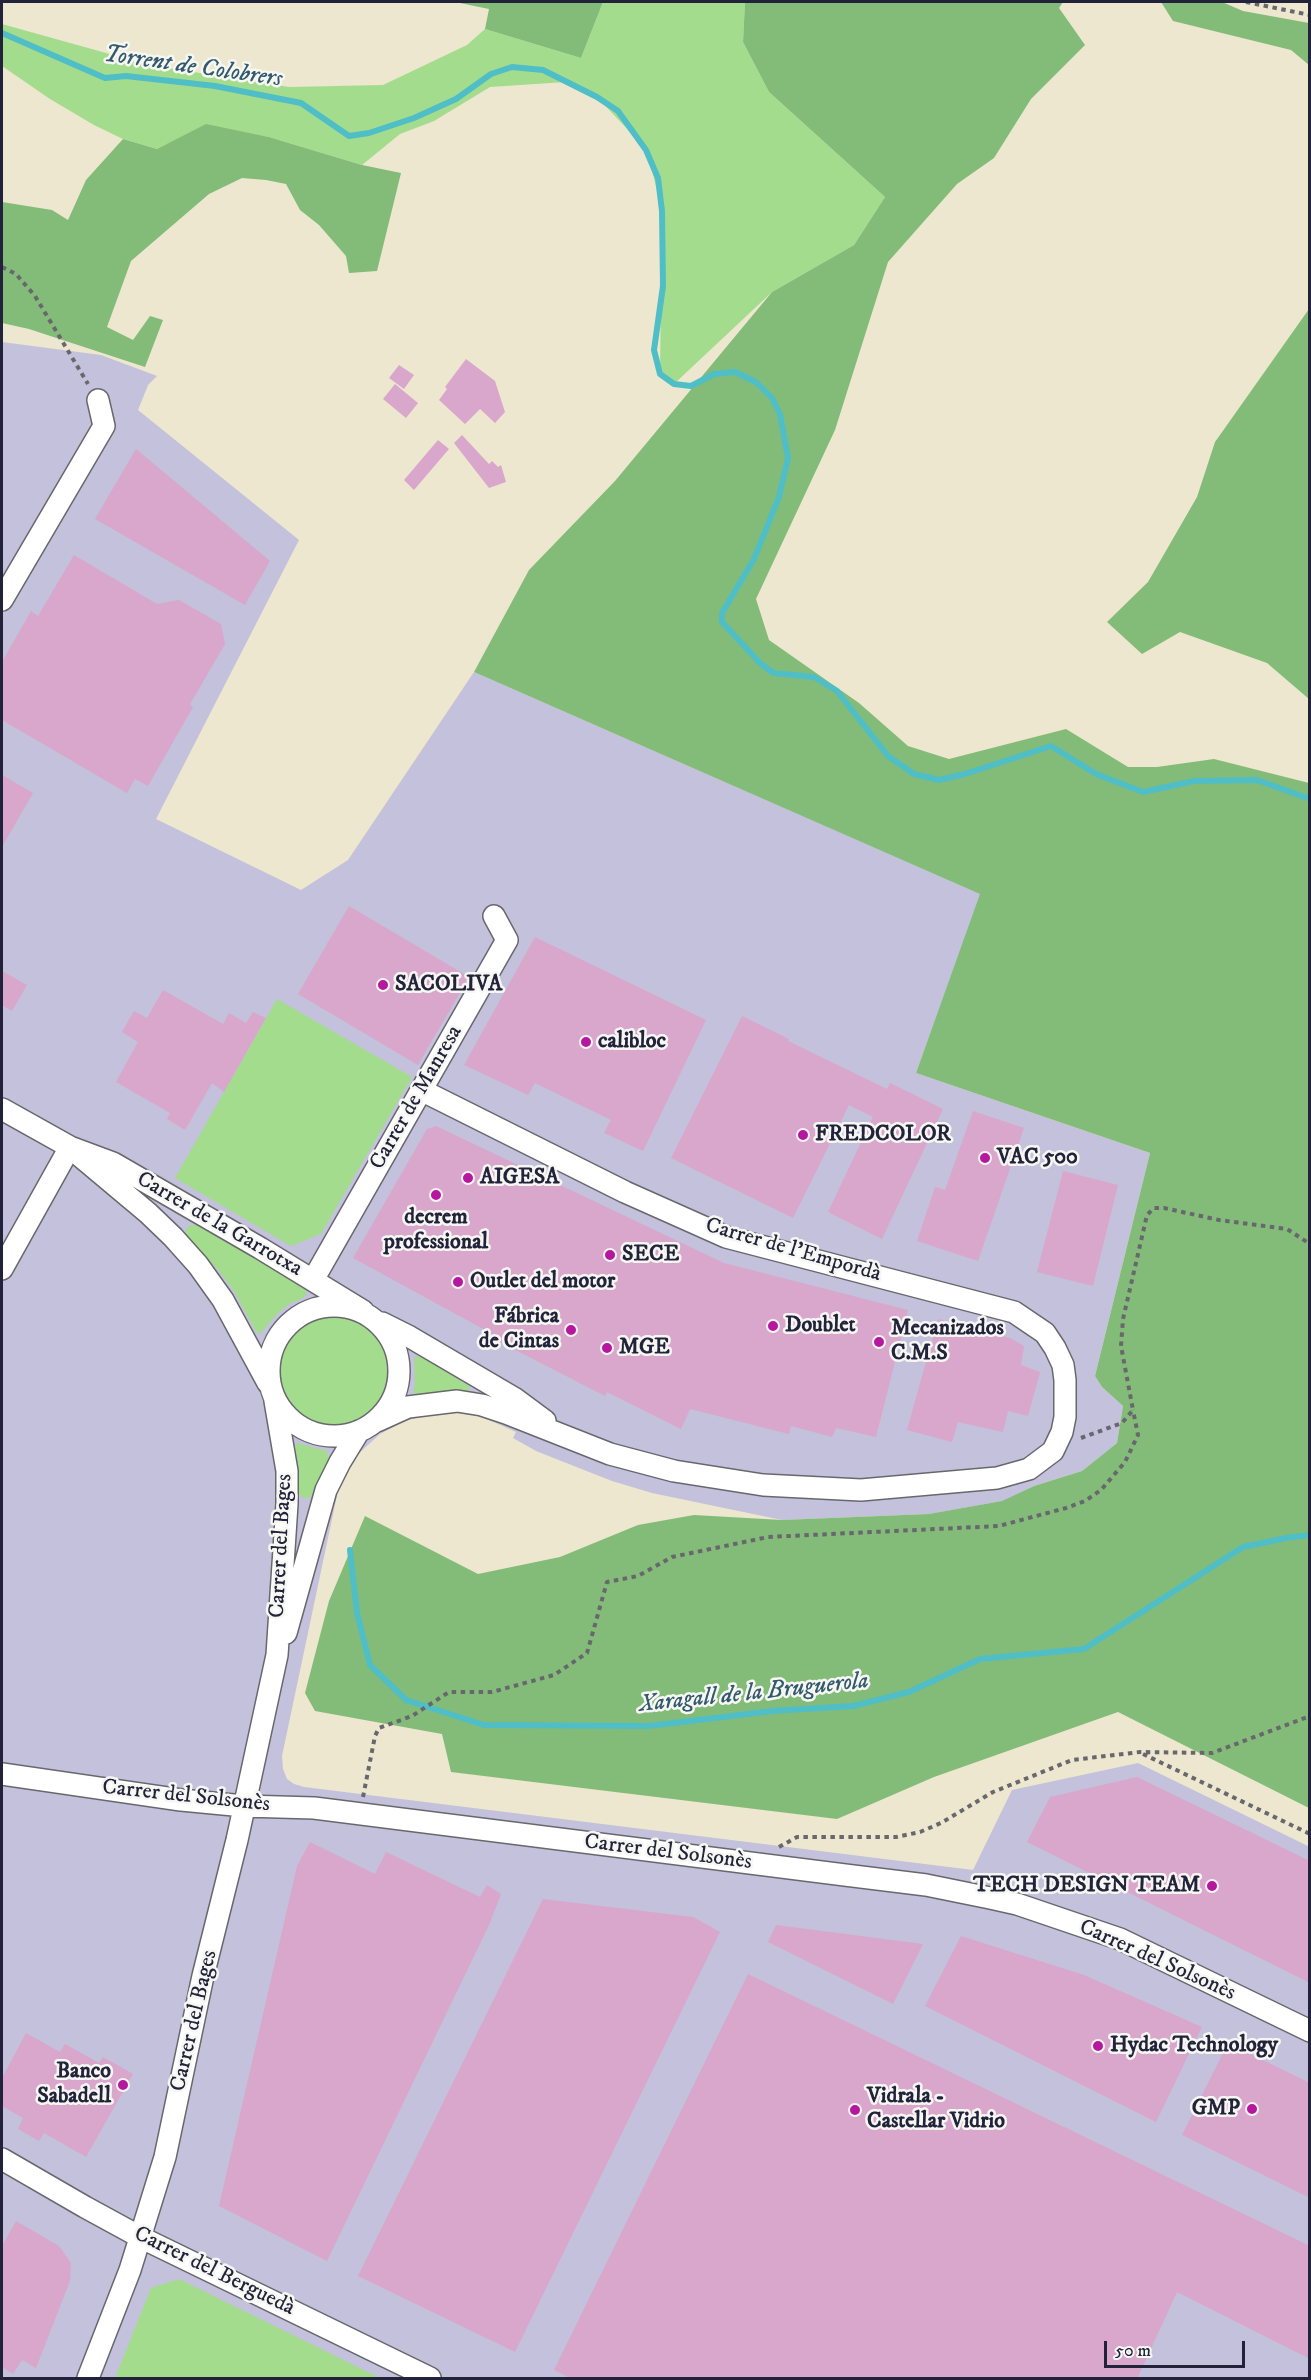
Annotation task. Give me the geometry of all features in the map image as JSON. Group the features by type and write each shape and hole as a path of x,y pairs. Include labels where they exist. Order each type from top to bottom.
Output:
{"street":[{"path":"2,600 104,426 98,400"},
{"name":"Carrer de Manresa","path":"313,1280 507,940 494,916"},
{"name":"Carrer de l'Empordà","path":"422,1090 625,1192 726,1237 1014,1312 1045,1333 1063,1365 1066,1397 1058,1440"},
{"name":"Carrer de la Garrotxa","path":"2,1109 70,1147 113,1163 313,1280 371,1317 514,1398 569,1440"},
{"path":"2,1269 70,1147"},
{"name":"Carrer de la Garrotxa","path":"70,1147 148,1213 198,1265 234,1318 273,1394"},
{"path":"327,1305 345,1306 371,1317 390,1336 398,1353 400,1371 397,1390 389,1407 368,1426 343,1436 327,1436 297,1425 285,1414 273,1394 268,1368 272,1350 280,1333 293,1320 309,1310 327,1305"},
{"name":"Carrer del Bages","path":"88,2379 130,2270 165,2157 203,1976 277,1655 287,1471 273,1394"},
{"name":"Carrer de la Garrotxa","path":"368,1426 408,1407 433,1402 457,1401 482,1405 569,1440 610,1454 674,1471 763,1485 861,1490 950,1484 997,1478 1029,1469 1058,1440"},
{"name":"Carrer del Bages","path":"277,1655 291,1621 326,1490 340,1462 368,1426"},
{"name":"Carrer del Solsonès","path":"2,1774 181,1800 244,1806 314,1808 926,1885 1017,1904 1120,1939 1310,2031"},
{"name":"Carrer del Berguedà","path":"2,2159 85,2208 140,2237 430,2379"}],"path":[{"path":"1246,2 1310,15"},
{"path":"2,267 15,274 35,296 98,400"},
{"path":"352,1796 364,1797 375,1736 379,1728 412,1716 449,1692 492,1692 517,1686 554,1675 587,1653 607,1582 638,1576 672,1557 768,1537 999,1526 1085,1501 1101,1490 1125,1462 1138,1435 1121,1346 1123,1319 1147,1215 1154,1208 1164,1208 1219,1221 1269,1225 1287,1229 1310,1244"},
{"path":"1058,1440 1122,1423 1132,1410"},
{"path":"751,1863 797,1837 896,1838 920,1832 941,1823 993,1792 1072,1760 1140,1752 1212,1753 1310,1716"},
{"path":"1140,1752 1310,1834"}],"shaded area":[{"path":"2,342 101,355 157,376 148,385 138,410 299,540 156,819 301,890 348,860 474,672 981,894 916,1073 1150,1153 1095,1376 1102,1387 1123,1406 1117,1443 1082,1471 1034,1486 1003,1501 930,1514 782,1520 652,1493 612,1481 536,1451 513,1438 516,1432 480,1416 457,1413 432,1414 405,1421 380,1434 357,1455 340,1481 282,1756 287,1779 304,1787 973,1870 1012,1790 1138,1763 1310,1847 1309,2378 2,2378"}],"green space":[{"path":"455,2 603,2 581,58 485,29 489,9"},
{"path":"603,2 745,2 743,42 769,92 885,197 854,245 772,292 674,384 660,374 662,211 647,150 597,97 566,82 490,87 434,121 400,134 362,165 269,137 207,125 157,149 123,139 94,125 50,99 2,66 2,24 149,65 289,87 383,85 467,45 485,29 581,58"},
{"path":"745,2 1063,2 1059,8 1085,45 1031,99 994,158 957,184 888,262 835,430 756,599 769,640 859,703 908,746 949,759 1066,729 1128,767 1157,767 1214,759 1309,783 1309,1808 1118,1712 934,1777 837,1819 451,1772 442,1734 315,1711 305,1693 329,1601 365,1516 478,1574 560,1557 638,1525 694,1515 782,1520 929,1514 1002,1501 1034,1486 1082,1471 1117,1443 1123,1406 1102,1387 1095,1376 1150,1153 916,1073 980,894 474,672 529,570 615,481 772,292 854,245 885,197 769,92 743,42"},
{"path":"1161,2 1222,2 1243,11 1309,23 1309,65 1291,50 1173,21"},
{"path":"206,124 269,137 362,165 401,173 377,271 349,273 346,256 319,225 300,210 286,184 242,178 209,194 131,261 107,327 133,340 150,316 163,320 145,367 29,329 2,323 2,202 52,210 68,220 86,180 123,139 157,149"},
{"path":"1309,309 1309,699 1267,663 1180,632 1142,654 1107,622 1148,582 1197,497 1215,442"},
{"path":"277,999 412,1077 321,1234 291,1246 175,1178"},
{"path":"190,1225 198,1225 304,1287 307,1293 302,1299 290,1303 276,1315 260,1334 255,1330 234,1291 186,1235 186,1229"},
{"path":"334,1311 356,1315 375,1328 388,1347 392,1369 388,1391 375,1410 356,1423 334,1427 312,1423 293,1410 280,1391 276,1369 280,1347 293,1328 312,1315"},
{"path":"420,1356 469,1386 469,1392 420,1395 413,1393 414,1358"},
{"path":"297,1443 327,1451 329,1459 310,1498 303,1498 298,1493 294,1449"},
{"path":"179,2279 380,2378 115,2378 151,2288"}],"building":[{"path":"466,359 495,381 505,412 495,423 480,409 465,424 439,400 447,389 445,387"},
{"path":"399,365 414,375 404,389 389,378"},
{"path":"395,384 418,403 406,418 383,399"},
{"path":"462,435 489,464 492,461 498,467 501,465 506,482 489,488 454,443"},
{"path":"438,440 449,449 414,490 404,480"},
{"path":"136,449 270,561 245,605 95,519"},
{"path":"74,555 157,604 179,600 221,624 225,644 190,704 193,707 148,786 135,779 127,793 2,720 2,662 31,611 38,616"},
{"path":"2,775 33,793 2,847"},
{"name":"SACOLIVA","path":"349,906 469,977 418,1065 298,994"},
{"name":"calibloc","path":"535,937 706,1020 643,1151 604,1133 611,1120 535,1083 528,1095 464,1065"},
{"path":"2,971 27,985 12,1011 2,1005"},
{"path":"163,990 223,1024 229,1013 246,1023 253,1012 266,1018 224,1092 212,1083 185,1130 167,1119 170,1113 116,1082 138,1042 122,1032 134,1011 147,1018"},
{"path":"742,1016 887,1089 890,1083 943,1109 882,1239 828,1212 873,1117 849,1105 793,1218 671,1158"},
{"name":"VAC 500","path":"973,1111 1024,1128 978,1261 917,1241 935,1187 945,1190"},
{"path":"436,1126 724,1263 908,1310 876,1437 836,1428 832,1437 791,1426 789,1434 690,1409 681,1429 607,1392 605,1396 496,1340 498,1337 353,1258 427,1129"},
{"path":"1063,1171 1118,1185 1093,1286 1037,1272"},
{"path":"938,1319 1010,1338 1024,1346 1021,1365 1040,1372 1028,1416 1008,1411 1003,1432 958,1422 952,1442 907,1430"},
{"name":"TECH DESIGN TEAM","path":"1137,1777 1310,1861 1310,1983 1027,1842 1050,1797"},
{"path":"310,1842 375,1874 386,1852 480,1897 487,1885 501,1894 489,1925 327,2261 219,2206 297,1866"},
{"path":"543,1899 693,1917 720,1932 515,2352 358,2276"},
{"path":"776,1925 923,1944 893,2004 768,1942"},
{"name":"Hydac Technology","path":"961,1936 1084,1975 1202,2027 1156,2122 925,2006"},
{"name":"Vidrala - Castellar Vidrio","path":"748,1974 1310,2246 1310,2359 1177,2292 1137,2379 572,2379 554,2370"},
{"path":"26,2033 60,2052 65,2044 99,2063 103,2057 133,2074 86,2157 44,2133 39,2141 18,2129 23,2118 2,2106 2,2078"},
{"name":"GMP","path":"1228,2043 1310,2083 1310,2198 1182,2135"},
{"path":"16,2221 59,2246 71,2263 70,2281 36,2368 22,2360 13,2374 2,2367 2,2246"}],"waterway":[{"name":"Torrent de Colobrers","path":"2,33 105,78 126,76 215,86 301,103 349,136 369,133 414,118 456,99 491,74 512,67 543,70 597,97 618,111 646,150 658,178 662,211 663,286 654,350 660,374 674,384 691,386 714,374 735,372 756,382 772,398 780,414 788,458 779,497 754,559 722,613 722,622 760,663 773,673 814,677 837,691 888,756 914,774 939,780 965,774 1051,746 1096,774 1143,792 1194,781 1257,780 1310,799"},
{"name":"Xaragall de la Bruguerola","path":"350,1550 357,1613 370,1665 406,1700 484,1725 649,1726 772,1711 853,1706 909,1692 980,1659 1084,1649 1243,1547 1310,1535"}],"place":[{"name":"SACOLIVA","path":"383,985"},
{"name":"calibloc","path":"586,1042"},
{"name":"FREDCOLOR","path":"803,1135"},
{"name":"VAC 500","path":"985,1158"},
{"name":"AIGESA","path":"468,1178"},
{"name":"decrem professional","path":"436,1195"},
{"name":"SECE","path":"610,1255"},
{"name":"Outlet del motor","path":"458,1282"},
{"name":"Doublet","path":"773,1326"},
{"name":"Fábrica de Cintas","path":"571,1330"},
{"name":"Mecanizados C.M.S","path":"879,1342"},
{"name":"MGE","path":"607,1348"},
{"name":"TECH DESIGN TEAM","path":"1212,1886"},
{"name":"Hydac Technology","path":"1098,2046"},
{"name":"Banco Sabadell","path":"123,2085"},
{"name":"GMP","path":"1252,2109"},
{"name":"Vidrala - Castellar Vidrio","path":"855,2110"}]}
